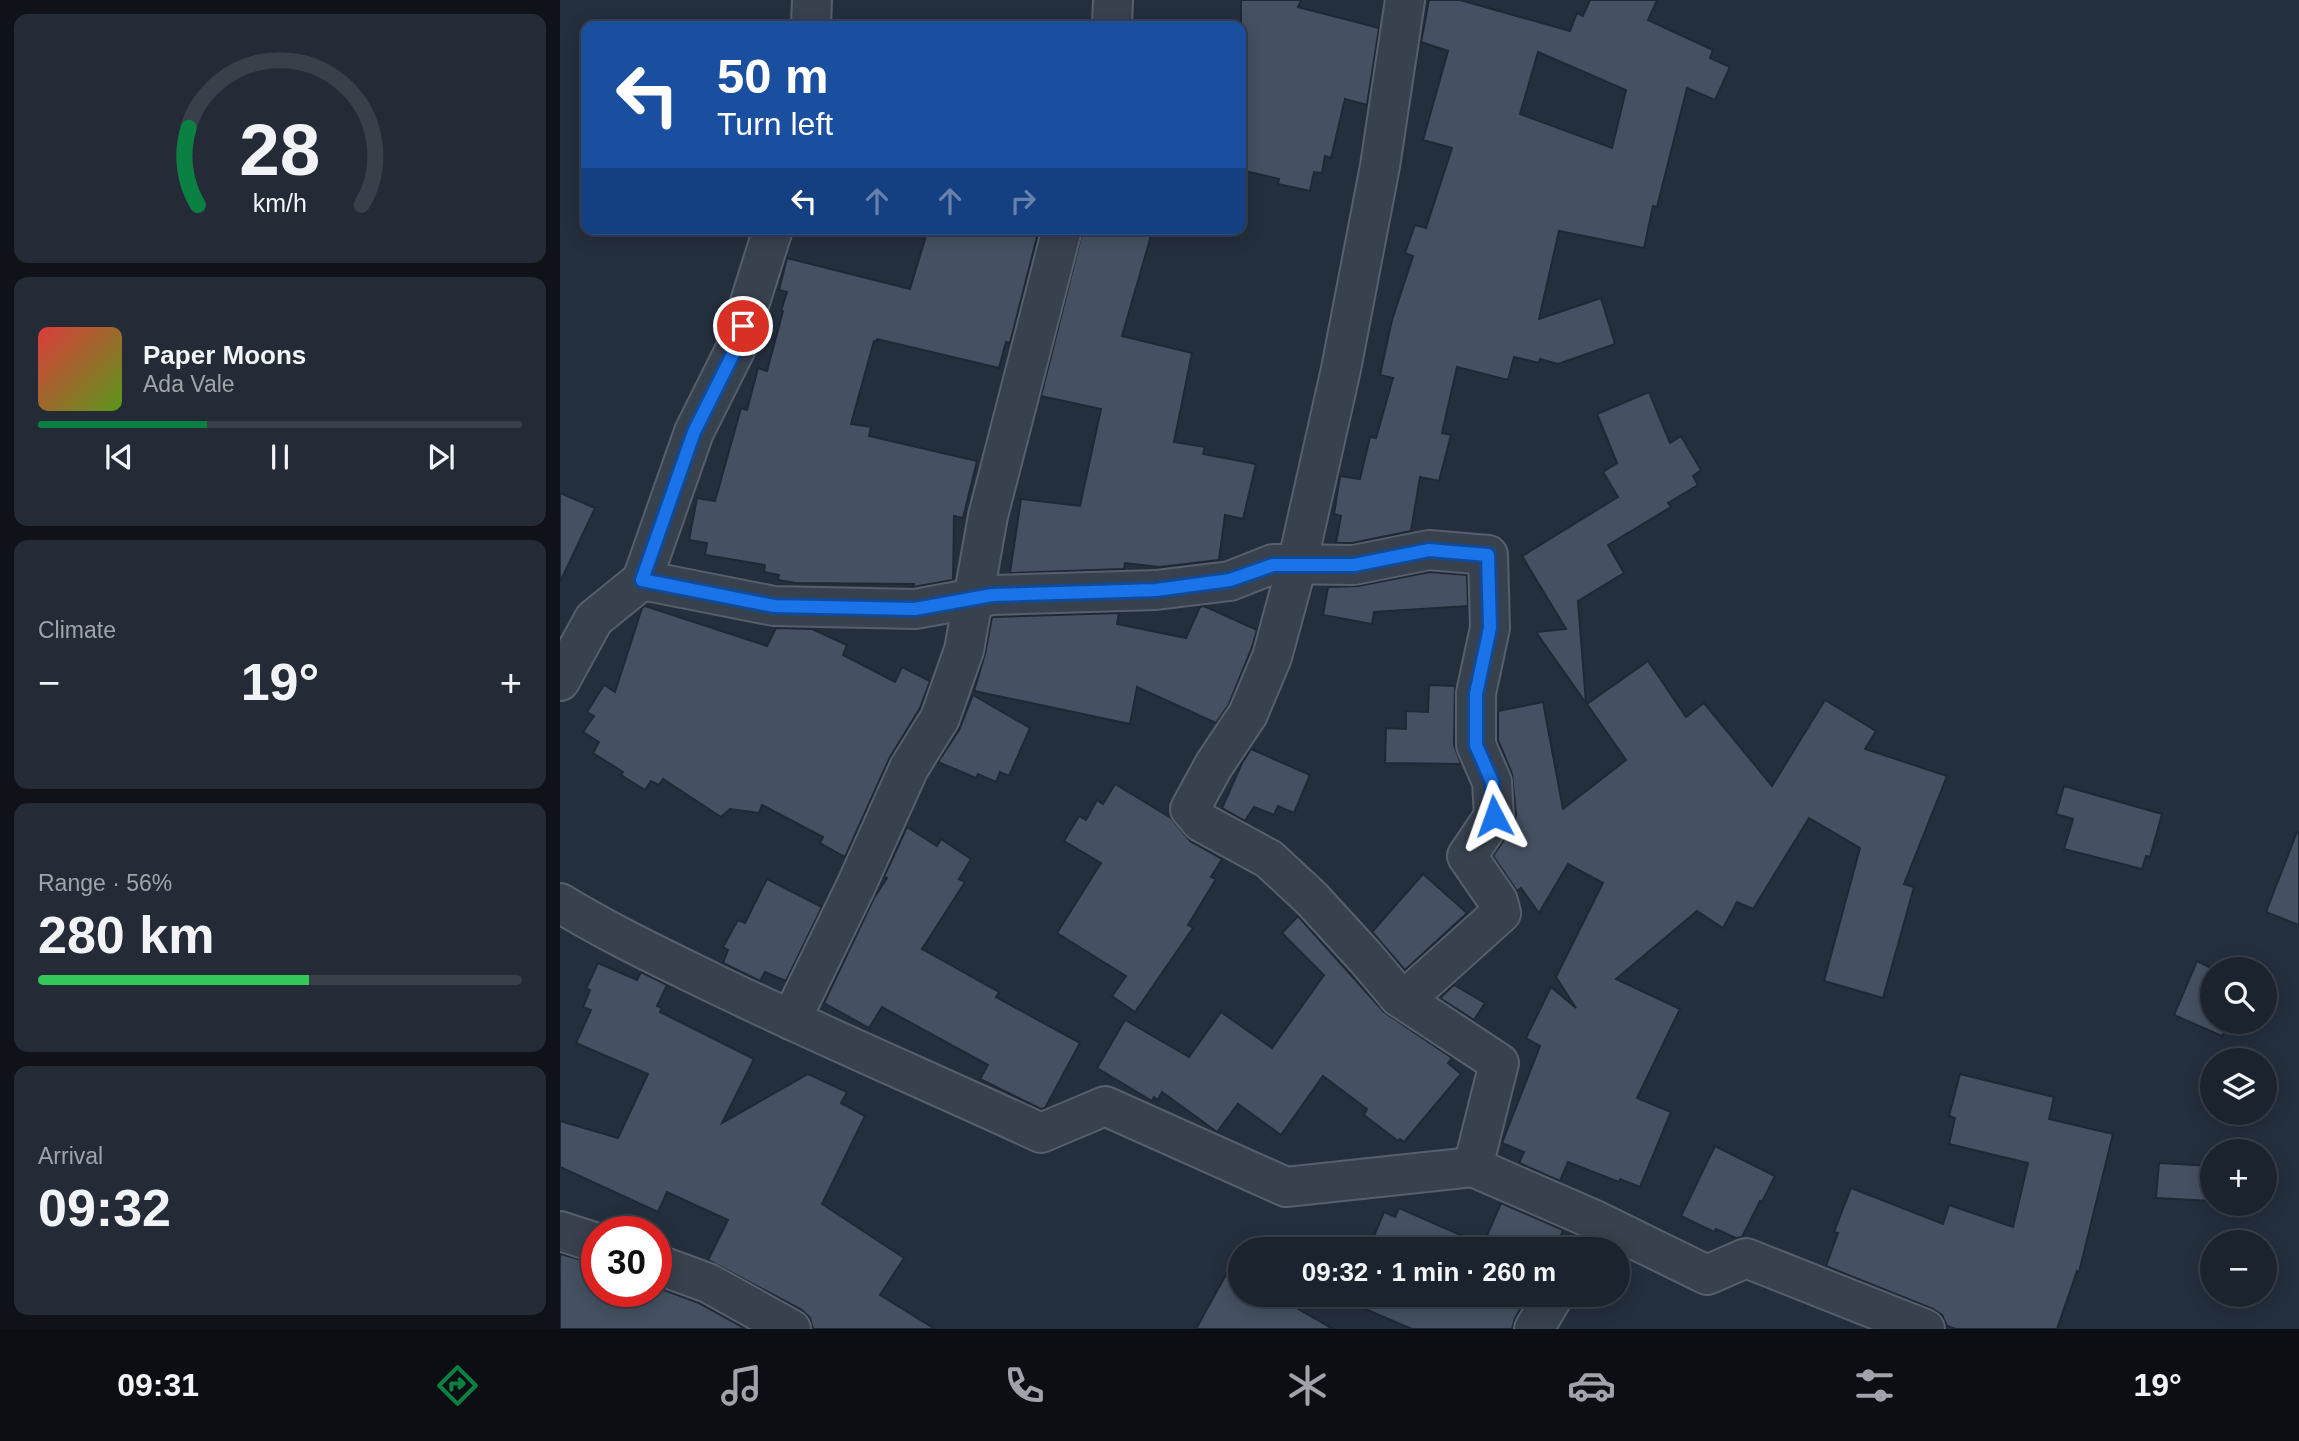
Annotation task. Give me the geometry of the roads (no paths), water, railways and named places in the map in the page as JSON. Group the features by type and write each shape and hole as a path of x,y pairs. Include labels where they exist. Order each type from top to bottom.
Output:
{"street":[{"path":"811,21 813,0"},
{"path":"1112,21 1113,0"},
{"path":"1405,0 1380,166 1341,369 1297,565 1272,657 1248,714 1214,765 1190,809 1202,822 1269,859 1312,899 1399,997 1499,1063 1473,1167"},
{"path":"560,681 594,619 642,580 694,432 735,350 771,235"},
{"path":"790,1020 855,888 909,768 940,718 964,650 988,516 1060,235"},
{"path":"642,580 774,606 915,609 992,595 1156,590 1230,580 1273,565 1354,565 1429,550 1488,555 1490,628 1476,694 1476,745 1492,782 1494,816 1467,856 1498,901 1501,913 1412,993 1399,997"},
{"path":"560,903 604,930 790,1020 1041,1133 1105,1106 1286,1187 1473,1167 1589,1235 1707,1275 1746,1258 1925,1329"},
{"path":"560,1231 581,1238"},
{"path":"672,1271 708,1283 791,1329"},
{"path":"1534,1329 1547,1307"}]}
